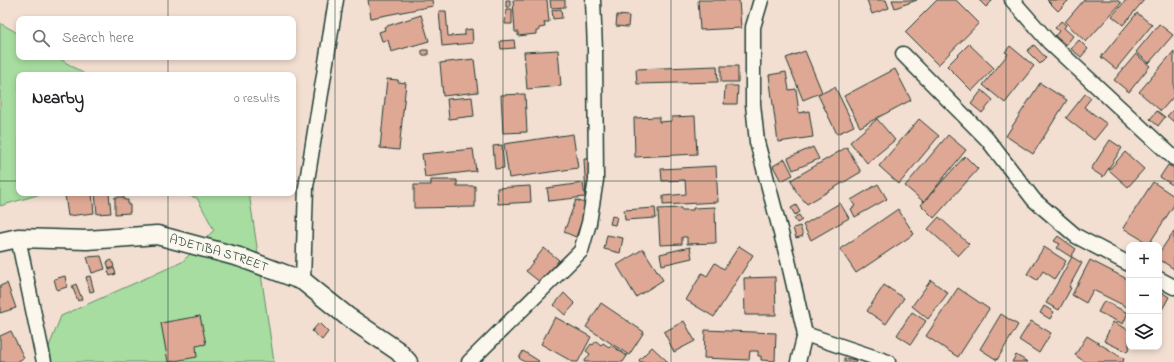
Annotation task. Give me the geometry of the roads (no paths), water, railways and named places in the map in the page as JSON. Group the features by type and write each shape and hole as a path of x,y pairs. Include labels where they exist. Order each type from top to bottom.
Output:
{"street":[{"path":"303,281 306,187 336,0"},
{"path":"469,362 581,251 589,223 596,180 593,0"},
{"path":"760,0 753,27 753,104 757,142 788,260 805,334 798,362"},
{"path":"1012,0 1049,42 1174,158"},
{"path":"903,54 987,139 1034,200 1076,236 1126,262"},
{"name":"ADETIBA STREET","path":"0,242 18,238 87,240 157,235 239,257 303,281 348,317 398,351 408,362"},
{"path":"18,238 44,362"},
{"path":"1162,280 1174,286"},
{"path":"805,334 888,362"}]}
